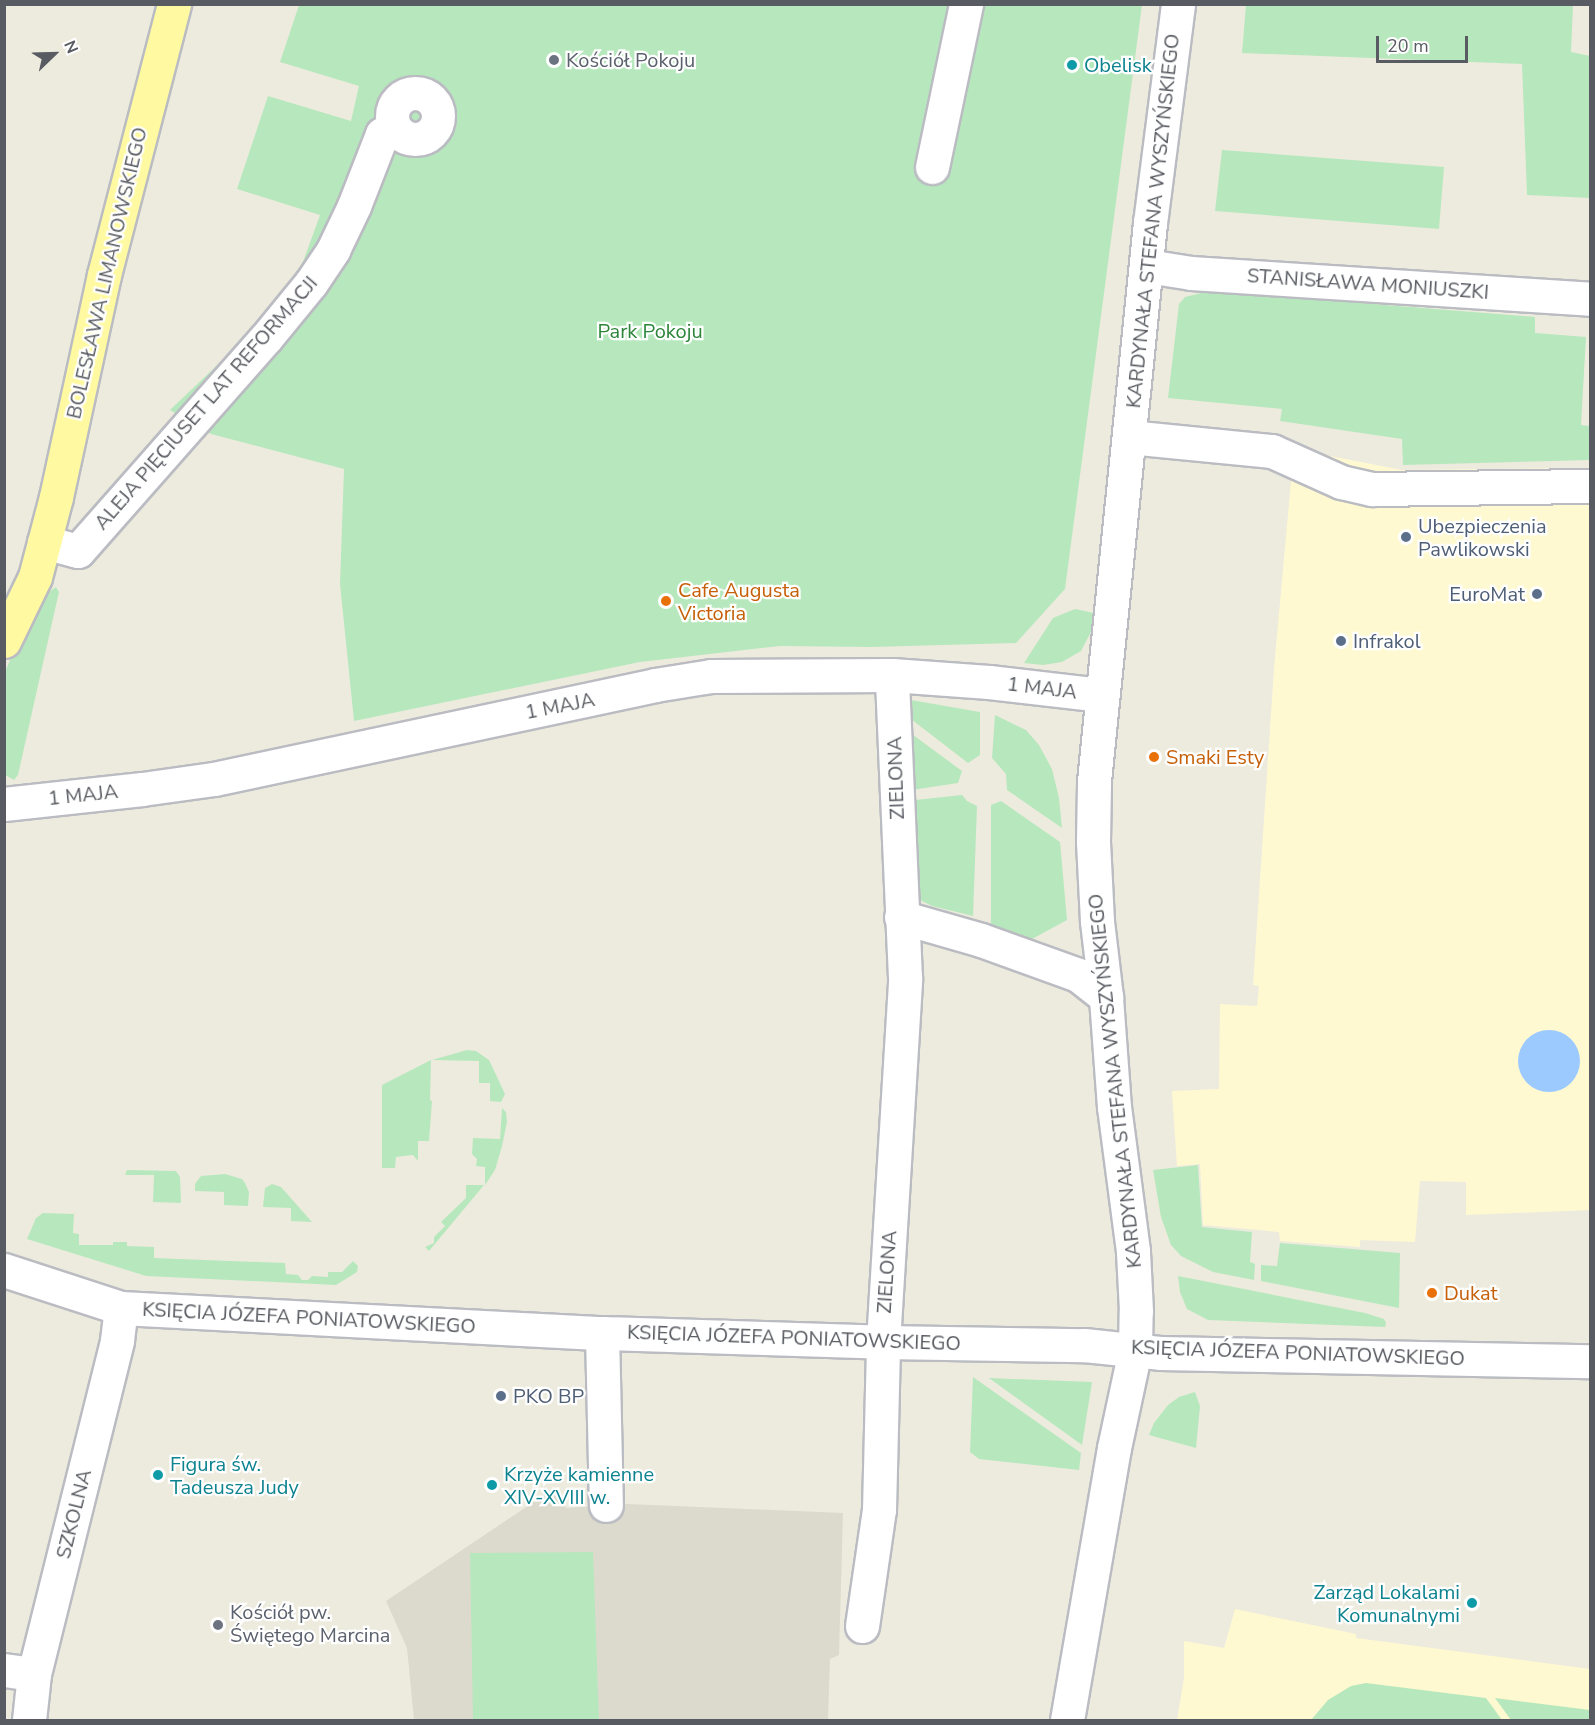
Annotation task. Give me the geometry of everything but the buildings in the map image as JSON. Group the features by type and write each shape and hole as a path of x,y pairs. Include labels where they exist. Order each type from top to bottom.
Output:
{"main road":[{"name":"BOLESŁAWA LIMANOWSKIEGO","path":"4,641 34,577 44,542 104,275 174,4"},
{"path":"4,589 20,575 44,542"}],"street":[{"path":"932,167 966,4"},
{"name":"KARDYNAŁA STEFANA WYSZYŃSKIEGO","path":"1067,1720 1114,1448 1135,1350 1133,1251 1114,1107 1106,997 1097,921 1093,841 1094,781 1147,266 1178,4"},
{"name":"ALEJA PIĘCIUSET LAT REFORMACJI","path":"44,542 78,551 129,496 311,283 333,250 350,215 382,134 394,127"},
{"name":"STANISŁAWA MONIUSZKI","path":"1147,266 1191,273 1590,299"},
{"name":"KARDYNAŁA STEFANA WYSZYŃSKIEGO","path":"1129,437 1272,451 1341,482 1372,489 1590,486"},
{"name":"1 MAJA","path":"11,799 142,789 214,778 655,685 711,676 892,675 989,682 1102,695"},
{"name":"ZIELONA","path":"862,1626 879,1510 883,1342 905,978 892,675"},
{"path":"901,917 981,940 1078,975 1106,997"},
{"name":"KSIĘCIA JÓZEFA PONIATOWSKIEGO","path":"4,1270 121,1308 602,1333 883,1342 1084,1345 1160,1353 1590,1361"},
{"name":"SZKOLNA","path":"29,1720 19,1672 117,1340 121,1308"},
{"path":"602,1333 606,1505"}],"shaded area":[{"path":"1294,449 1402,470 1590,468 1590,1210 1466,1215 1466,1182 1420,1181 1415,1242 1360,1240 1360,1247 1280,1241 1279,1232 1203,1225 1200,1164 1177,1166 1172,1091 1219,1089 1220,1004 1257,1006 1259,986 1253,985 1274,669"},
{"path":"556,1487 566,1508 628,1504 843,1513 839,1655 830,1659 828,1720 414,1720 407,1648 386,1601"},
{"path":"1235,1609 1356,1634 1356,1638 1590,1669 1590,1720 1177,1720 1184,1678 1184,1641 1224,1648"}],"green space":[{"name":"Park Pokoju","path":"299,5 1142,5 1065,589 1016,643 871,647 780,646 640,662 354,721 340,584 344,469 211,434 170,410 291,295 320,215 237,189 268,96 351,121 359,86 280,62"},
{"path":"1246,5 1573,5 1571,52 1590,56 1590,198 1527,195 1522,64 1242,53"},
{"path":"1222,150 1444,167 1439,229 1215,211"},
{"path":"1209,291 1535,317 1535,333 1586,337 1581,425 1590,426 1590,460 1403,465 1402,439 1280,421 1282,409 1168,398 1179,304 1185,297"},
{"path":"56,587 59,592 18,775 14,780 5,775 5,672 30,613 43,596"},
{"path":"1075,609 1094,613 1092,630 1081,651 1062,662 1043,665 1024,663 1053,618"},
{"path":"911,700 980,712 980,755 968,763 907,716 906,704"},
{"path":"995,715 1026,730 1039,745 1052,769 1059,798 1062,828 1007,790 1006,774 992,758"},
{"path":"901,726 962,771 958,783 905,791"},
{"path":"962,795 967,801 977,806 973,916 932,906 922,901 913,891 906,801"},
{"path":"1001,801 1060,842 1067,920 1032,939 991,928 991,805"},
{"path":"467,1050 476,1051 489,1060 505,1094 501,1102 490,1101 490,1083 479,1083 479,1061 432,1060"},
{"path":"431,1060 430,1100 432,1101 429,1141 418,1141 418,1161 413,1155 396,1157 395,1168 382,1168 382,1085"},
{"path":"502,1108 506,1112 507,1122 502,1146 495,1170 485,1185 485,1167 476,1166 477,1159 472,1154 473,1138 500,1139"},
{"path":"1198,1165 1202,1227 1252,1232 1250,1262 1255,1264 1254,1280 1213,1272 1181,1256 1171,1245 1161,1217 1153,1170"},
{"path":"127,1170 176,1171 180,1177 181,1203 153,1202 154,1175 125,1175"},
{"path":"225,1174 242,1179 245,1183 249,1192 248,1206 224,1205 224,1192 195,1191 195,1184 201,1176"},
{"path":"272,1184 281,1187 312,1222 291,1221 291,1208 263,1207 265,1188"},
{"path":"466,1185 484,1185 429,1251 425,1247 434,1243 434,1237 445,1226 441,1222 466,1198"},
{"path":"43,1213 74,1214 73,1233 79,1234 79,1245 113,1245 113,1242 127,1242 127,1246 154,1247 154,1258 285,1263 286,1274 298,1275 302,1280 308,1280 312,1276 328,1277 328,1272 342,1272 353,1261 358,1266 357,1272 336,1285 146,1276 27,1239 36,1218"},
{"path":"1280,1243 1400,1253 1399,1308 1261,1281 1261,1265 1277,1266"},
{"path":"1178,1276 1365,1313 1384,1319 1386,1323 1385,1327 1208,1320 1187,1309 1180,1292"},
{"path":"973,1377 1081,1453 1079,1470 979,1459 970,1452"},
{"path":"989,1378 1092,1382 1082,1445"},
{"path":"1195,1392 1200,1406 1196,1448 1149,1435 1154,1423 1168,1405 1179,1397"},
{"path":"593,1552 599,1720 473,1720 470,1553"},
{"path":"1366,1683 1486,1698 1502,1720 1311,1720 1328,1700 1351,1686"},
{"path":"1495,1698 1590,1710 1590,1720 1511,1720"}],"water":[{"path":"1549,1030 1566,1035 1571,1039 1575,1044 1580,1061 1575,1078 1571,1083 1566,1087 1549,1092 1532,1087 1527,1083 1523,1078 1518,1061 1523,1044 1527,1039 1532,1035"}],"place":[{"name":"Kościół Pokoju","path":"554,60"},
{"name":"Obelisk","path":"1072,65"},
{"name":"Ubezpieczenia Pawlikowski","path":"1406,537"},
{"name":"EuroMat","path":"1537,594"},
{"name":"Cafe Augusta Victoria","path":"666,601"},
{"name":"Infrakol","path":"1341,641"},
{"name":"Smaki Esty","path":"1154,757"},
{"name":"Dukat","path":"1432,1293"},
{"name":"PKO BP","path":"501,1396"},
{"name":"Figura św. Tadeusza Judy","path":"158,1475"},
{"name":"Krzyże kamienne XIV-XVIII w.","path":"492,1485"},
{"name":"Zarząd Lokalami Komunalnymi","path":"1472,1603"},
{"name":"Kościół pw. Świętego Marcina","path":"218,1625"}]}
